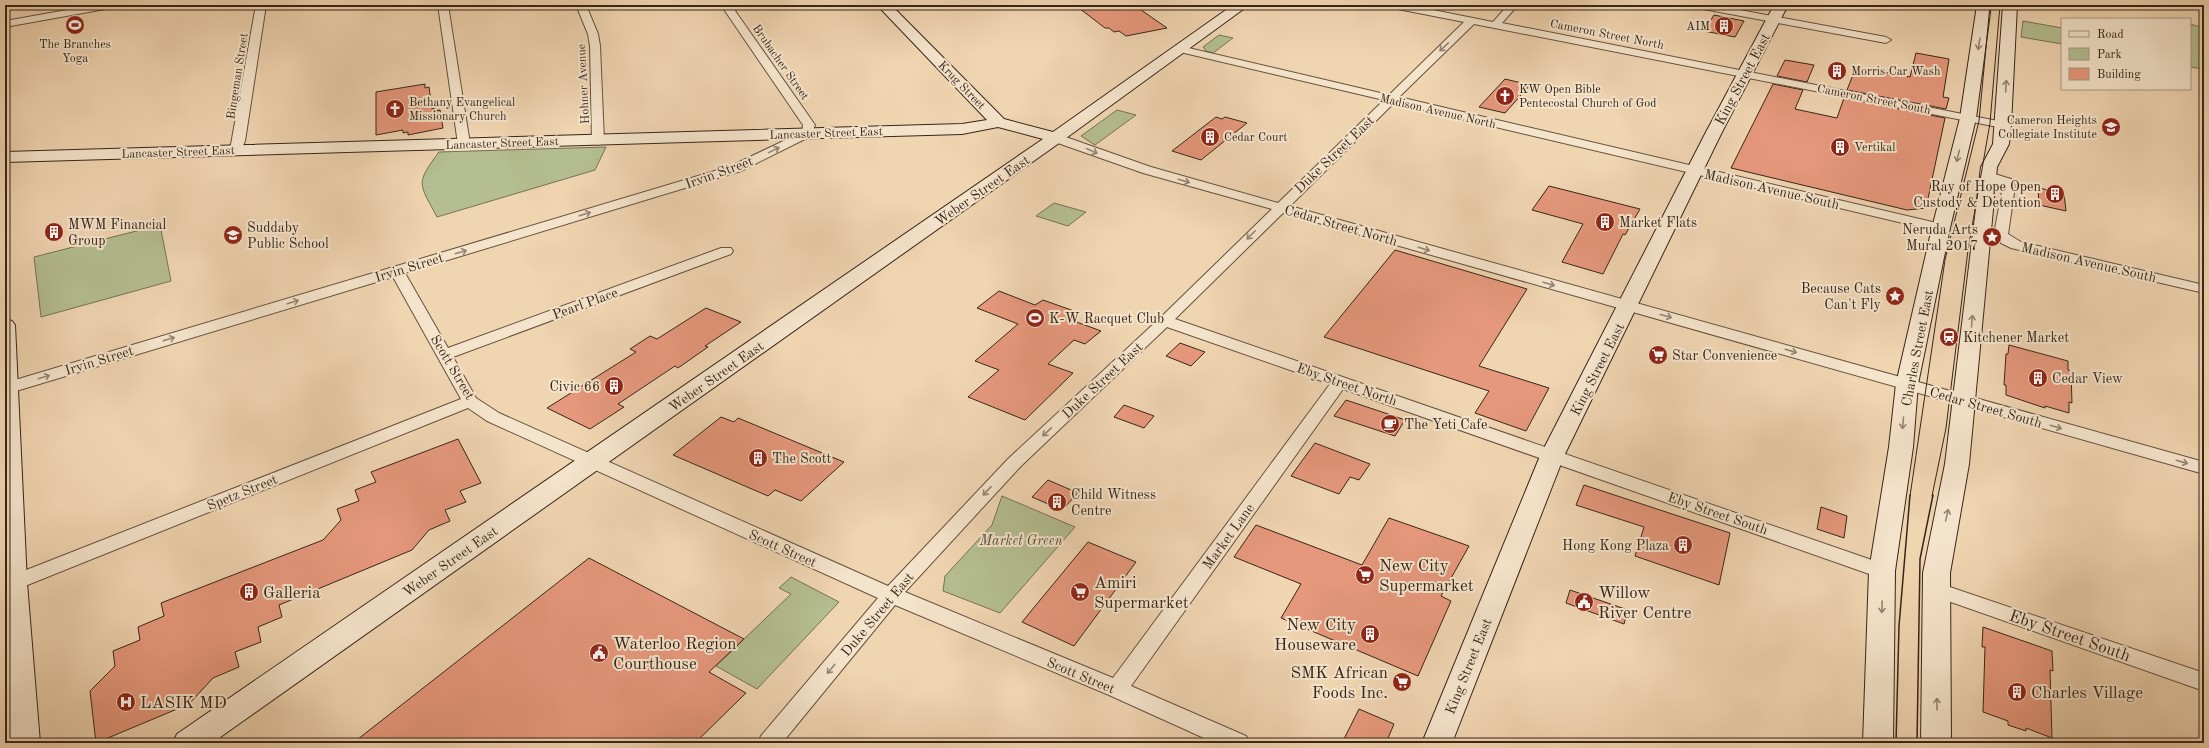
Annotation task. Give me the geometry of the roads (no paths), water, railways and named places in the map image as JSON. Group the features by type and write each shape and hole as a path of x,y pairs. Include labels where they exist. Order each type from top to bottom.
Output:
{"main road":[{"name":"Krug Street","path":"884,5 998,122 1056,138"},
{"name":"Weber Street East","path":"188,743 1056,138 1242,5"},
{"name":"King Street East","path":"1437,743 1552,456 1781,5"},
{"name":"Charles Street East","path":"1878,743 1882,571 1901,447 1907,384 1941,228 1968,118 1983,5"},
{"path":"1936,743 1936,589 1938,553 1954,486 1965,401 1980,239 1989,167 2001,144 2004,125 2010,5"},
{"name":"Lancaster Street East","path":"5,157 598,141 962,129 985,126 998,122"},
{"path":"5,325 13,583 25,743"}],"street":[{"path":"5,24 111,5"},
{"name":"Bingeman Street","path":"236,150 239,141 262,5"},
{"path":"442,5 464,144"},
{"name":"Hohner Avenue","path":"581,5 593,34 595,46 598,141"},
{"name":"Brubacher Street","path":"726,5 810,126 807,134"},
{"name":"Cameron Street North","path":"1393,5 1745,74"},
{"path":"1495,25 1513,5"},
{"path":"1698,5 1886,40"},
{"name":"Duke Street East","path":"769,743 892,596 1014,463 1165,320 1278,207 1472,20"},
{"name":"Madison Avenue North","path":"1180,49 1390,100 1696,171"},
{"name":"Cameron Street South","path":"1745,74 2004,125"},
{"name":"Irvin Street","path":"7,388 737,168 807,134"},
{"name":"Cedar Street North","path":"1056,138 1147,170 1628,306"},
{"name":"Madison Avenue South","path":"1696,171 1941,228"},
{"name":"Madison Avenue South","path":"1988,176 2007,182 2009,186 2001,234 2006,240 2016,245 2204,289"},
{"name":"Pearl Place","path":"445,355 726,251"},
{"name":"Scott Street","path":"397,271 470,401 492,418 892,596 1117,689 1238,743"},
{"name":"Cedar Street South","path":"1628,306 2204,468"},
{"name":"Eby Street North","path":"1165,320 1552,456"},
{"name":"Market Lane","path":"1117,689 1340,382"},
{"name":"Spetz Street","path":"13,583 470,401"},
{"name":"Eby Street South","path":"1552,456 1882,571"},
{"name":"Eby Street South","path":"1936,589 2204,682"}],"tram line":[{"path":"1910,496 1945,260 1979,121 1990,5"},
{"path":"1932,496 1946,428 1968,250 1990,123 2000,5"},
{"path":"1896,743 1899,626 1910,495"},
{"path":"1917,743 1920,559 1933,495"}],"place":[{"name":"The Branches Yoga","path":"75,25"},
{"name":"AIM","path":"1724,26"},
{"name":"Morris Car Wash","path":"1837,71"},
{"name":"KW Open Bible Pentecostal Church of God","path":"1505,96"},
{"name":"Bethany Evangelical Missionary Church","path":"395,109"},
{"name":"Cameron Heights Collegiate Institute","path":"2111,127"},
{"name":"Cedar Court","path":"1210,137"},
{"name":"Vertikal","path":"1840,147"},
{"name":"Ray of Hope Open Custody & Detention","path":"2055,194"},
{"name":"Market Flats","path":"1605,222"},
{"name":"MWM Financial Group","path":"54,232"},
{"name":"Suddaby Public School","path":"233,235"},
{"name":"Neruda Arts Mural 2017","path":"1992,237"},
{"name":"Because Cats Can't Fly","path":"1895,296"},
{"name":"K-W Racquet Club","path":"1035,318"},
{"name":"Kitchener Market","path":"1949,337"},
{"name":"Star Convenience","path":"1658,355"},
{"name":"Cedar View","path":"2038,378"},
{"name":"Civic 66","path":"614,386"},
{"name":"The Yeti Cafe","path":"1390,424"},
{"name":"The Scott","path":"758,458"},
{"name":"Child Witness Centre","path":"1057,502"},
{"name":"Hong Kong Plaza","path":"1683,545"},
{"name":"New City Supermarket","path":"1365,575"},
{"name":"Galleria","path":"249,592"},
{"name":"Amiri Supermarket","path":"1080,592"},
{"name":"Willow River Centre","path":"1584,602"},
{"name":"New City Houseware","path":"1370,634"},
{"name":"Waterloo Region Courthouse","path":"599,653"},
{"name":"SMK African Foods Inc.","path":"1402,682"},
{"name":"Charles Village","path":"2017,692"},
{"name":"LASIK MD","path":"126,702"}],"park label":[{"name":"Market Green","path":"1021,540"}]}
